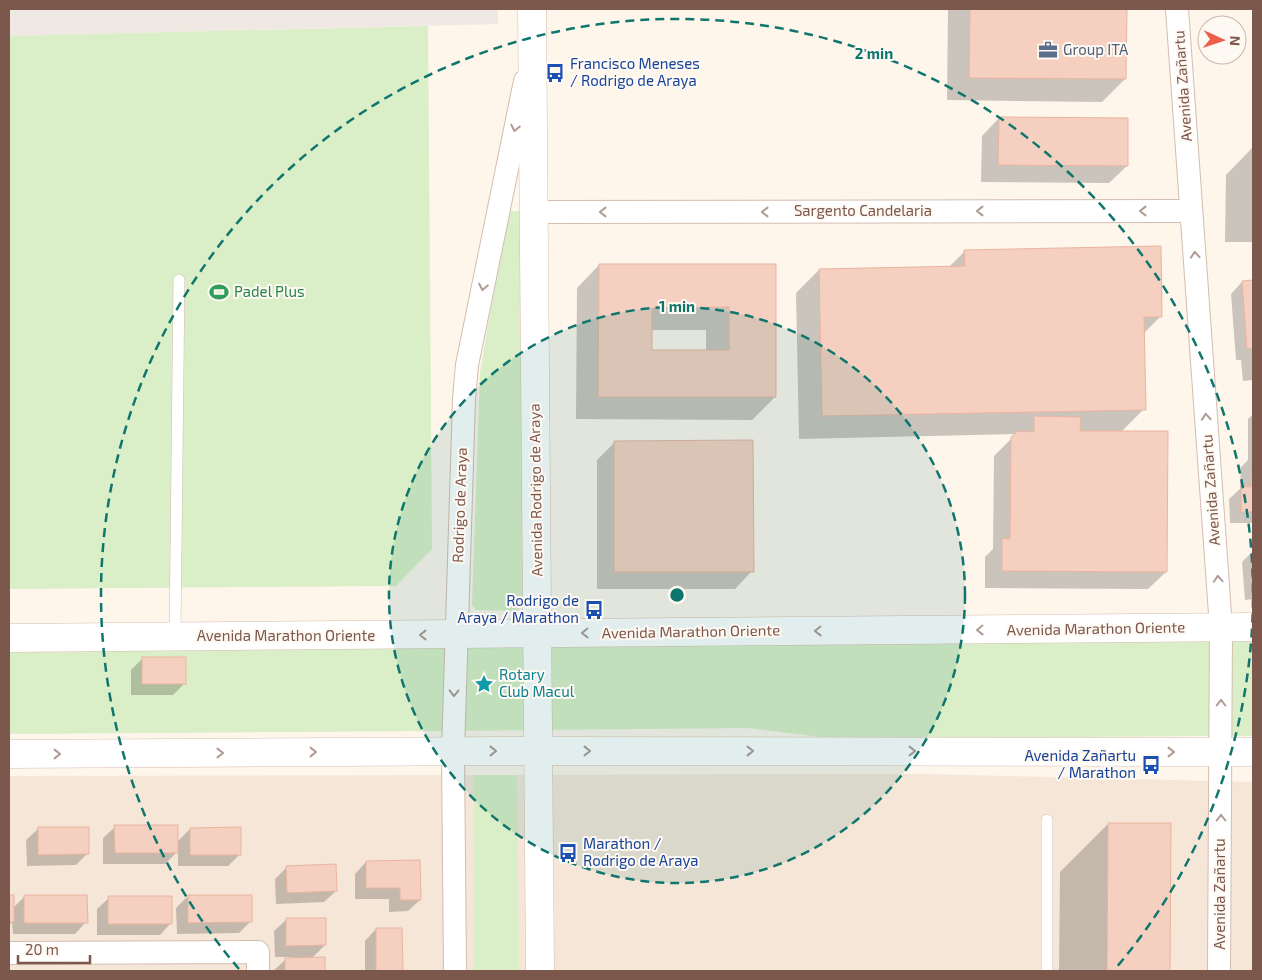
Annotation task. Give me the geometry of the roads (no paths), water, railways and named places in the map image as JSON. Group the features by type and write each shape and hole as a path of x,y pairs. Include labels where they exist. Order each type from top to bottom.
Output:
{"main road":[{"name":"Avenida Rodrigo de Araya","path":"532,9 540,971"},
{"name":"Avenida Marathon Oriente","path":"9,638 1253,627"},
{"path":"9,754 1253,752"}],"street":[{"name":"Avenida Zañartu","path":"1178,9 1221,628 1219,971"},
{"name":"Rodrigo de Araya","path":"455,971 453,752 464,399 467,365 532,46"},
{"name":"Sargento Candelaria","path":"534,212 1192,211"},
{"path":"9,953 67,962 258,961"}],"lane":[{"path":"175,637 179,280"},
{"path":"1047,820 1047,971"}],"place":[{"name":"Group ITA","path":"1048,50"},
{"name":"Francisco Meneses / Rodrigo de Araya","path":"555,73"},
{"name":"Padel Plus","path":"219,292"},
{"name":"Rodrigo de Araya / Marathon","path":"594,610"},
{"name":"Rotary Club Macul","path":"484,684"},
{"name":"Avenida Zañartu / Marathon","path":"1151,765"},
{"name":"Marathon / Rodrigo de Araya","path":"568,853"}]}
